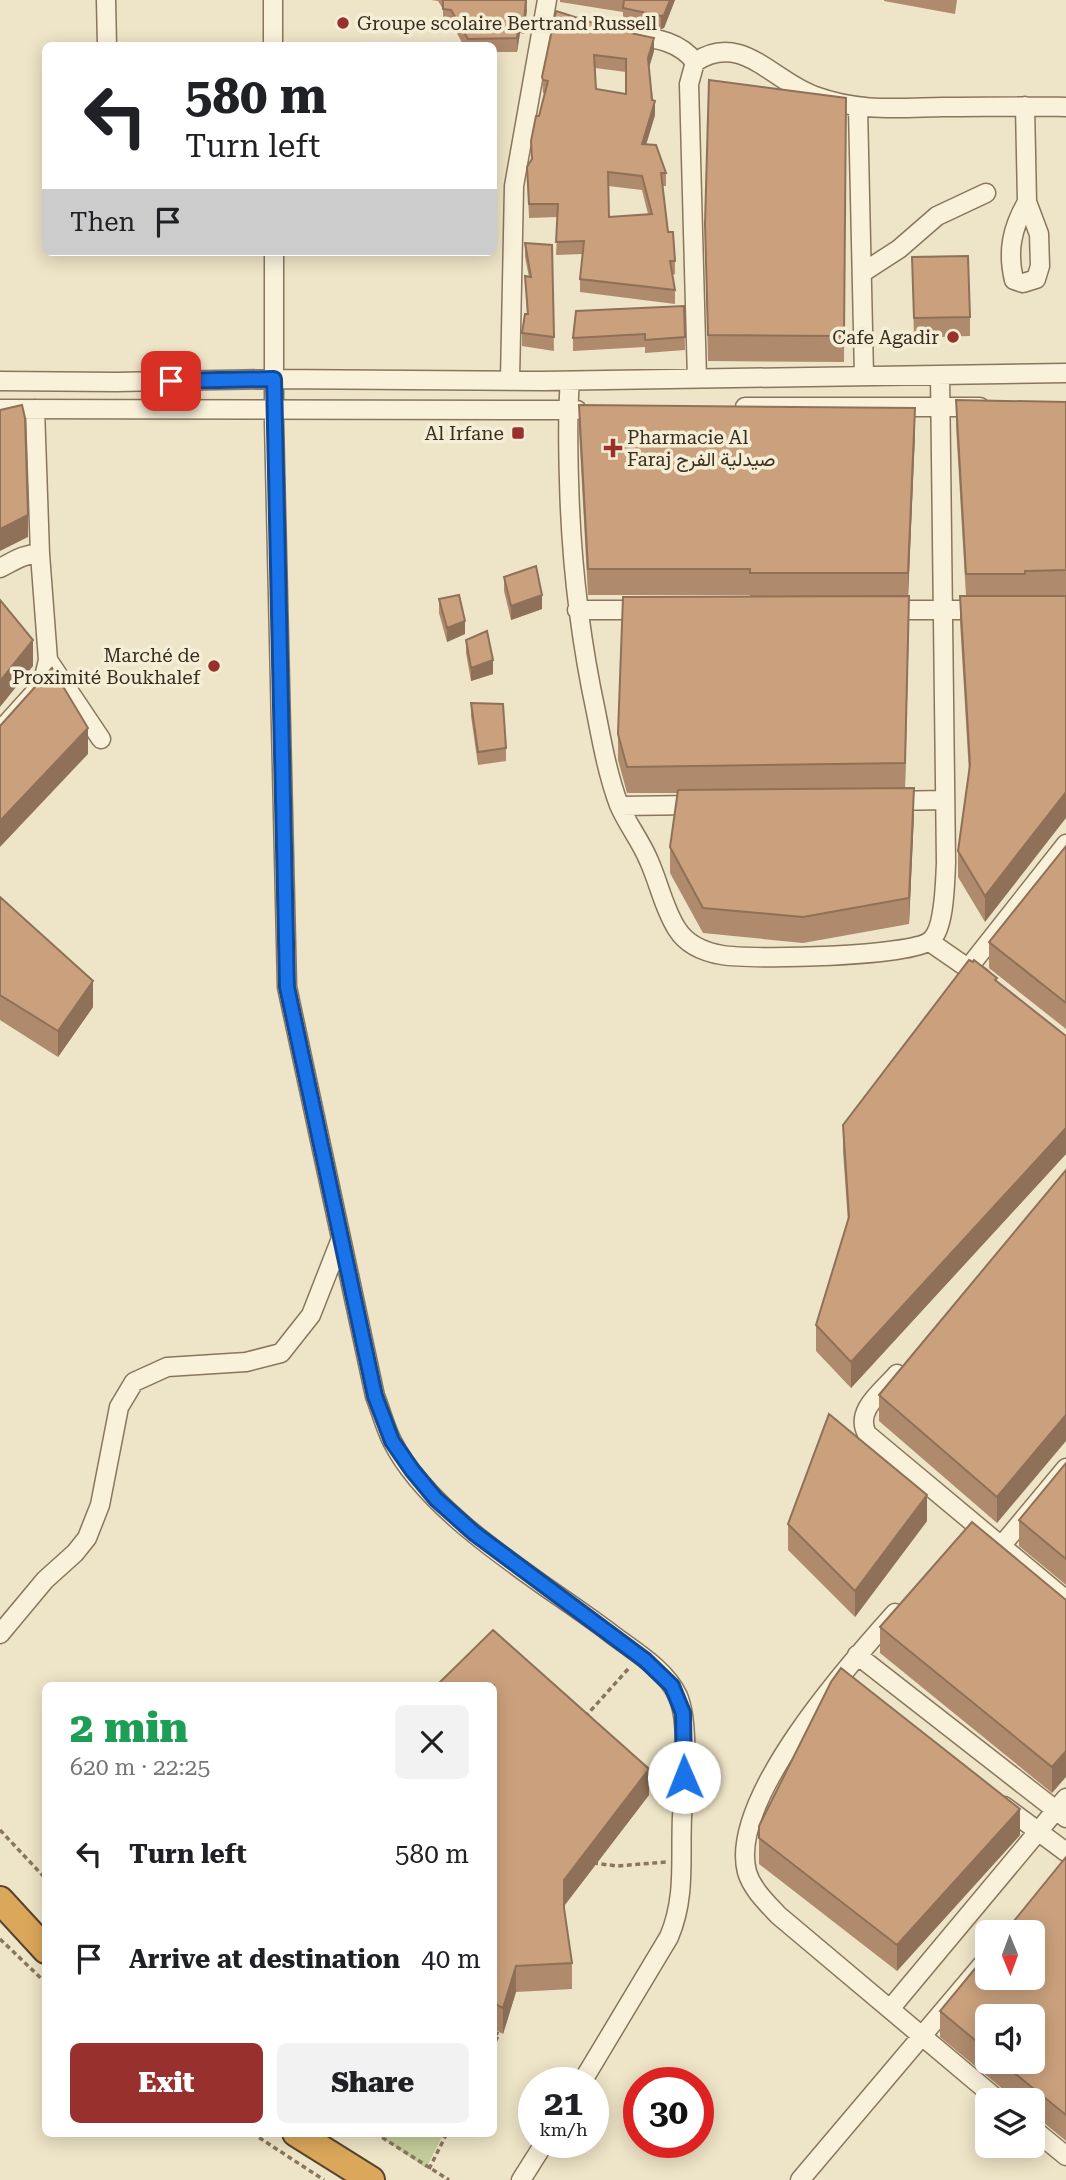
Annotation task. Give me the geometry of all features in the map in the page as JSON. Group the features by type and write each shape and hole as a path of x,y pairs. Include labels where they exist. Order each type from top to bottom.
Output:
{"highway":[{"path":"0,1900 42,1946"},
{"path":"302,2137 371,2180"}],"street":[{"path":"106,0 107,42"},
{"path":"273,0 273,42"},
{"path":"510,380 514,186 550,7"},
{"path":"617,32 662,40 682,48 695,62"},
{"path":"697,379 689,85 695,62 718,51 744,54 792,86 815,96 858,108 1066,107"},
{"path":"1025,106 1027,202"},
{"path":"858,108 864,375"},
{"path":"862,273 900,248 937,216 986,193"},
{"path":"274,256 274,408 287,987 375,1396 392,1441 436,1499 474,1533 640,1656 672,1686 683,1713 682,1861 678,1915 669,1937 591,2067"},
{"path":"0,381 570,380 1066,373"},
{"path":"570,380 567,410 572,567 577,610 601,739 620,806 641,841 677,930 689,943 723,955 763,956 906,950 930,942 939,923 946,863 940,375"},
{"path":"726,407 996,407"},
{"path":"0,409 594,409"},
{"path":"0,731 36,691 44,677 48,660 40,554 35,409"},
{"path":"0,568 21,556 40,554"},
{"path":"577,610 658,610"},
{"path":"874,610 997,611"},
{"path":"48,660 101,738"},
{"path":"877,801 944,800"},
{"path":"620,806 715,804"},
{"path":"969,967 1066,844"},
{"path":"930,942 991,985"},
{"path":"0,1633 45,1580 88,1538 100,1505 119,1407 134,1382 167,1367 246,1362 281,1353 311,1315 340,1241"},
{"path":"904,1366 866,1409 863,1426 867,1434 970,1530 1002,1545 1066,1600"},
{"path":"1002,1545 1066,1468"},
{"path":"902,1605 857,1655 845,1679 792,1742 768,1783 752,1818 747,1871 756,1889 778,1915 984,2088"},
{"path":"857,1655 1062,1809 1036,1832 890,2009"},
{"path":"993,1797 1066,1852"},
{"path":"800,2180 975,1973"},
{"path":"1045,2139 1066,2156"},
{"path":"521,2180 535,2158"}],"path":[{"path":"579,1724 640,1656"},
{"path":"0,1830 42,1875"},
{"path":"585,1862 617,1866 682,1861"},
{"path":"0,1939 42,1979"},
{"path":"257,2137 324,2180"},
{"path":"385,2137 449,2180"},
{"path":"429,2169 445,2137"}],"green space":[{"path":"381,2137 442,2137 426,2168"}],"building":[{"path":"443,0 526,0 524,20 520,20 517,38 468,39 451,10 443,9"},
{"path":"624,0 670,0 664,15 661,16 623,8"},
{"path":"556,11 612,29 654,38 648,58 652,100 655,101 642,144 656,145 666,173 661,173 668,232 673,232 675,261 670,261 675,290 580,279 584,241 556,242 558,204 529,204 527,167 532,159 531,141 548,81 542,77","holes":["594,55 626,59 626,94 596,89","608,172 642,176 652,214 609,217"]},
{"path":"709,80 846,98 844,336 708,335 705,224"},
{"path":"525,243 552,245 554,337 522,333 525,314 528,314 525,276 531,277"},
{"path":"968,256 970,317 914,318 912,257"},
{"path":"684,306 685,337 645,340 645,334 573,338 576,311"},
{"path":"956,400 1066,402 1066,570 1025,571 1025,574 966,574"},
{"path":"22,405 25,418 28,515 0,529 0,410"},
{"path":"579,405 915,408 908,573 588,569"},
{"path":"536,566 542,595 511,606 504,577"},
{"path":"459,595 465,621 447,628 439,599"},
{"path":"909,596 905,763 627,767 618,734 623,597"},
{"path":"960,596 1066,596 1066,792 985,896 958,851 970,765"},
{"path":"0,600 33,640 0,681"},
{"path":"487,631 493,660 471,668 466,640"},
{"path":"52,668 88,728 0,821 0,726"},
{"path":"471,703 503,704 506,748 478,752"},
{"path":"914,788 909,898 803,917 703,908 670,847 678,790"},
{"path":"1066,846 1066,1003 989,942"},
{"path":"0,897 93,981 58,1031 0,995"},
{"path":"969,960 974,960 997,978 995,980 1066,1036 1066,1128 851,1362 816,1325 849,1217 843,1125"},
{"path":"1066,1170 1066,1415 997,1497 879,1395"},
{"path":"829,1414 927,1495 855,1591 788,1524"},
{"path":"1066,1463 1066,1559 1019,1520"},
{"path":"972,1522 1066,1600 1066,1751 1052,1767 880,1627"},
{"path":"493,1630 649,1769 564,1880 564,1908 572,1963 516,1966 503,2008 497,2005 497,1682 440,1682"},
{"path":"841,1668 1020,1809 897,1945 759,1838 759,1826 831,1682"},
{"path":"1066,1857 1066,2115 1045,2098 1045,2088 1033,2088 1016,2074 1045,2074 1045,2004 975,2004 975,2040 940,2011 975,1969 975,1990 1045,1990 1045,1920 1015,1920"}],"place":[{"name":"Groupe scolaire Bertrand Russell","path":"343,23"},
{"name":"Cafe Agadir","path":"953,337"},
{"name":"Al Irfane","path":"518,433"},
{"name":"Pharmacie Al Faraj صيدلية الفرج","path":"613,448"},
{"name":"Marché de Proximité Boukhalef","path":"214,666"}],"route":[{"path":"171,381 274,379 287,987 358,1325 383,1419 392,1441 436,1499 474,1533 663,1675 678,1697 683,1713 684,1777"}]}
